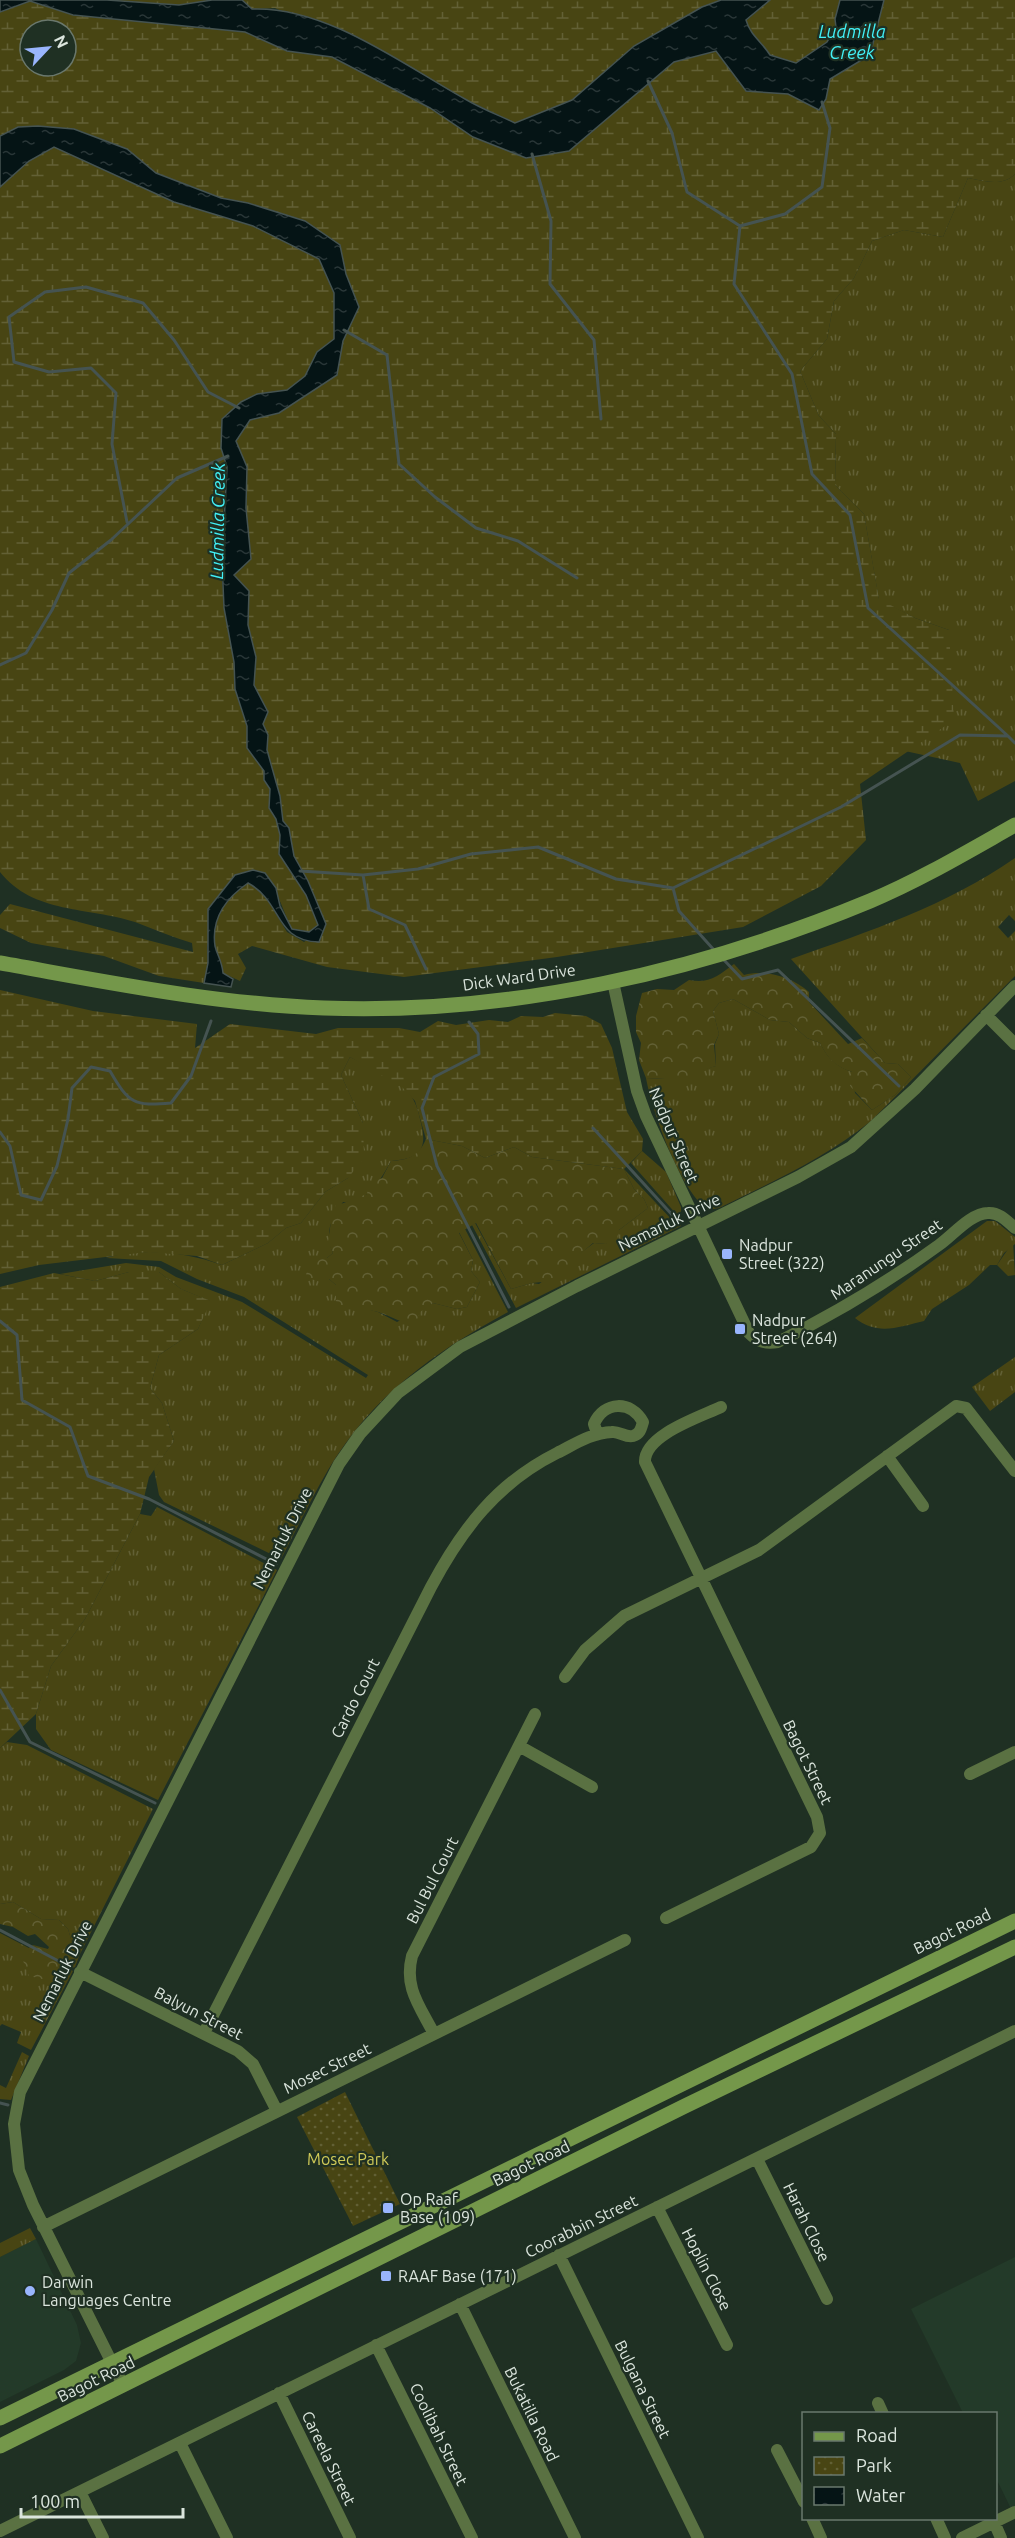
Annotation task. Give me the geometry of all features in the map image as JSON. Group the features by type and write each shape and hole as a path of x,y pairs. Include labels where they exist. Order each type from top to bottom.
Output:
{"main road":[{"name":"Dick Ward Drive","path":"0,963 196,998 232,1002 324,1008 399,1009 506,999 613,982 718,954 871,901 934,870 1015,825"},
{"name":"Bagot Road","path":"0,2418 1015,1921"},
{"name":"Bagot Road","path":"0,2446 685,2106 1015,1947"}],"street":[{"name":"Nadpur Street","path":"613,982 637,1091 645,1116 697,1227"},
{"name":"Nemarluk Drive","path":"123,2385 43,2227 19,2170 15,2135 16,2107 20,2092 339,1464 360,1434 398,1393 460,1347 798,1177 851,1147 915,1089 1015,986"},
{"path":"987,1015 1015,1044"},
{"name":"Maranungu Street","path":"697,1227 749,1333 755,1339 769,1343 778,1342 828,1317 868,1293 978,1215 989,1212 1002,1216 1015,1228"},
{"path":"565,1677 585,1650 624,1616 759,1550 951,1409 963,1406 1015,1471"},
{"name":"Bagot Street","path":"666,1918 811,1846 820,1833 817,1817 650,1474 645,1455 655,1440 721,1407"},
{"name":"Cardo Court","path":"204,2033 431,1587 458,1539 474,1516 504,1486 545,1459 597,1433"},
{"path":"887,1456 923,1506"},
{"name":"Bul Bul Court","path":"433,2032 410,1986 408,1976 412,1956 535,1714"},
{"path":"519,1746 592,1787"},
{"path":"970,1774 1015,1752"},
{"name":"Mosec Street","path":"43,2227 433,2032 625,1940"},
{"name":"Balyun Street","path":"81,1972 204,2033 246,2057 277,2110"},
{"name":"Coorabbin Street","path":"0,2531 1015,2031"},
{"name":"Harah Close","path":"757,2159 826,2299"},
{"name":"Hoplin Close","path":"657,2207 727,2345"},
{"name":"Bulgana Street","path":"559,2255 698,2538"},
{"name":"Bukatilla Road","path":"460,2304 575,2538"},
{"name":"Coolibah Street","path":"376,2345 472,2538"},
{"name":"Careela Street","path":"279,2393 350,2538"},
{"path":"180,2443 226,2538"},
{"path":"777,2450 802,2498"},
{"path":"80,2492 103,2538"},
{"path":"962,2538 1015,2512"},
{"path":"813,2520 821,2538"},
{"path":"937,2520 945,2538"},
{"path":"994,2522 1001,2538"}],"shaded area":[{"name":"Darwin Languages Centre","path":"36,2239 77,2325 81,2343 76,2361 64,2370 0,2402 0,2257"},
{"path":"1015,2257 1015,2517 997,2480 997,2412 962,2412 911,2309"}],"green space":[{"path":"107,0 212,0 179,5"},
{"path":"242,0 721,0 702,7 634,46 572,100 515,123 275,8 252,9"},
{"path":"770,0 840,0 835,19 836,27 827,42 796,63 770,55 746,21"},
{"path":"884,0 1015,0 1015,174 999,182 968,178 943,237 904,230 872,241 854,278 834,301 827,339 800,371 819,416 836,434 835,485 864,514 879,599 915,618 949,630 954,720 860,784 866,840 821,886 743,927 557,957 404,977 327,967 252,946 238,954 246,968 240,981 223,973 215,946 215,926 227,902 248,883 262,891 287,932 304,942 326,925 308,881 294,856 289,828 283,821 280,796 267,750 268,735 263,724 268,711 254,685 256,657 248,625 249,591 234,575 246,508 247,467 236,441 250,420 279,413 337,375 343,341 359,307 346,274 340,245 305,221 248,203 221,198 156,173 127,149 74,129 0,136 0,12 30,1 73,15 245,32 287,51 332,57 430,108 473,137 569,151 674,62 717,51 746,91 788,94 819,110 826,99 830,79 870,55"},
{"path":"54,146 174,202 253,226 319,259 334,293 334,339 317,352 305,376 287,390 257,394 221,448 227,467 223,506 222,584 234,662 235,689 247,727 247,748 264,771 264,780 270,789 269,808 276,819 280,835 279,854 306,895 318,925 309,932 292,929 264,873 222,891 207,947 208,963 204,983 159,976 104,956 31,943 0,928 0,915 10,904 193,952 192,943 135,922 45,902 13,886 0,872 0,187 29,161"},
{"path":"1015,174 1015,781 978,801 960,763 905,751 949,630 915,618 879,600 864,514 835,485 836,434 819,416 800,371 827,339 834,301 854,278 872,241 904,230 943,237 968,178 999,182"},
{"path":"1015,858 1015,921 1009,915 998,927 1008,938 1015,931 1015,976 871,1121 835,1147 798,1169 719,1208 708,1210 687,1186 669,1149 654,1110 646,1078 666,1079 716,1066 715,1044 719,1034 713,1011 719,1003 733,999 770,1020 789,1022 807,1038 820,1043 833,1061 852,1072 855,1093 872,1110 895,1095 911,1077 898,1064 885,1063 791,959 935,904"},
{"path":"734,964 744,975 770,974 795,982 809,992 809,1002 848,1044 862,1038 885,1063 898,1064 911,1077 895,1095 872,1110 850,1086 852,1072 833,1061 820,1043 807,1038 789,1022 770,1020 733,999 719,1003 713,1011 719,1034 714,1045 716,1066 694,1073 680,1088 665,1079 646,1078 639,1060 641,1043 636,1032 636,1016 642,993 657,989 674,990 689,980 708,980"},
{"path":"0,990 93,1011 197,1024 195,1048 230,1024 316,1034 338,1028 399,1028 420,1032 438,1021 456,1025 489,1020 508,1022 521,1016 543,1017 555,1013 586,1016 601,1024 612,1048 627,1112 643,1139 642,1151 624,1169 532,1157 514,1147 485,1158 462,1146 426,1139 415,1101 402,1087 350,1057 341,1075 363,1123 364,1158 348,1178 325,1192 301,1223 286,1228 268,1243 222,1265 197,1256 147,1252 39,1265 0,1274"},
{"path":"350,1057 391,1078 407,1091 416,1106 422,1129 423,1145 410,1158 391,1161 383,1175 366,1195 352,1202 343,1202 335,1214 329,1233 333,1253 327,1258 329,1279 336,1285 336,1301 378,1312 397,1322 433,1303 457,1309 467,1307 480,1282 471,1271 473,1260 459,1232 464,1227 508,1312 430,1360 385,1398 364,1420 328,1470 281,1559 164,1502 159,1495 154,1469 174,1441 162,1403 150,1388 159,1355 198,1329 210,1301 181,1289 159,1272 129,1272 95,1281 60,1274 126,1263 159,1267 176,1277 242,1302 366,1378 368,1375 244,1297 197,1279 161,1261 106,1258 134,1253 164,1252 222,1265 268,1243 286,1228 301,1223 325,1192 348,1178 363,1123 341,1075"},
{"path":"426,1139 462,1146 485,1158 514,1147 532,1157 624,1169 634,1189 644,1199 648,1208 619,1230 618,1240 606,1244 593,1243 571,1262 567,1273 556,1273 552,1281 532,1283 511,1289 476,1223 459,1233 473,1260 471,1271 480,1282 467,1307 457,1309 433,1303 420,1312 415,1326 378,1312 345,1307 336,1301 336,1285 329,1279 320,1282 306,1277 307,1268 316,1259 327,1258 333,1253 328,1242 333,1207 367,1194 369,1182 382,1178 391,1161 403,1160 412,1156"},
{"path":"642,1151 666,1172 681,1207 681,1226 516,1308 472,1225 475,1223 511,1289 532,1283 539,1284 594,1243 606,1244 619,1230 648,1208 644,1199 634,1189 624,1169 673,1221 678,1216 631,1163"},
{"path":"987,1221 995,1221 1015,1237 1015,1244 1004,1253 997,1265 990,1265 969,1285 932,1309 924,1321 880,1328 863,1324 855,1318"},
{"path":"1013,1242 1015,1275 1008,1276 997,1265"},
{"path":"129,1272 159,1272 181,1289 211,1301 198,1329 159,1355 150,1388 162,1403 174,1441 149,1477 140,1514 85,1619 51,1666 36,1714 0,1748 0,1287 54,1273 95,1281"},
{"path":"1015,1357 1015,1392 990,1411 972,1387"},
{"path":"157,1507 277,1570 158,1800 51,1750 36,1729 36,1714 51,1666 85,1619 140,1514 151,1516"},
{"path":"7,1742 27,1745 153,1809 80,1954 75,1952 68,1929 59,1920 41,1919 13,1902 0,1904 0,1748"},
{"path":"13,1902 41,1919 59,1920 68,1929 75,1952 80,1954 75,1967 42,1979 29,1976 22,1958 24,1951 33,1945 48,1949 49,1947 35,1934 28,1936 13,1927 0,1924 0,1904"},
{"path":"0,1933 73,1971 31,2050 17,2043 21,2032 2,2024 0,2026"},
{"path":"22,2052 29,2056 11,2100 0,2099 0,2085 6,2088"},
{"name":"Mosec Park","path":"345,2092 400,2204 353,2226 297,2117"},
{"path":"30,2228 36,2239 0,2257 0,2243"}],"water":[{"path":"0,0 107,0 179,5 212,0 242,0 252,9 280,11 308,17 335,27 389,54 471,102 515,123 572,100 634,46 702,7 721,0 770,0 746,20 748,25 770,55 796,63 827,42 836,27 835,19 840,0 884,0 870,55 830,79 826,99 819,110 788,94 746,91 716,51 674,62 569,151 526,158 473,137 430,108 332,57 287,51 245,32 73,15 30,1 0,12"},
{"path":"18,127 74,129 127,149 156,173 221,198 248,203 305,221 340,245 346,274 359,307 343,341 337,375 279,413 250,420 236,441 247,467 246,508 251,559 234,575 249,591 248,625 256,657 254,685 268,712 263,724 268,735 267,750 280,796 283,821 289,828 294,856 308,881 326,924 319,942 304,940 294,935 286,928 268,900 248,883 227,902 215,926 215,946 223,973 233,979 231,987 204,983 208,963 208,909 235,875 253,870 265,873 276,888 280,906 292,929 309,932 318,925 306,895 279,854 280,835 276,819 269,808 270,789 264,780 264,771 247,748 247,726 235,689 234,662 224,608 222,561 227,467 221,448 222,419 241,402 257,394 287,390 305,376 317,352 334,339 334,293 319,259 253,226 174,202 54,147 29,161 0,187 0,136"}],"waterway":[{"path":"648,81 672,133 687,192 740,226"},
{"path":"822,102 830,128 822,187 785,214 740,226 734,284 792,374 812,474 850,515 868,608 1008,736"},
{"path":"532,154 551,221 550,284 594,340 601,419"},
{"path":"127,522 112,444 116,393 91,368 49,372 14,362 9,317 45,292 86,287 143,303 174,340 208,392 239,408"},
{"path":"344,330 387,355 399,464 435,497 476,528 518,541 577,578"},
{"path":"0,665 26,653 52,610 69,573 111,540 177,478 228,456"},
{"path":"300,871 363,875 418,869 471,854 538,847 616,879 673,888 841,807 960,735 1008,736 1015,743"},
{"path":"363,875 369,909 405,925 426,969"},
{"path":"673,888 679,911 714,950"},
{"path":"723,959 742,979 778,970 899,1086"},
{"name":"Ludmilla Creek","path":"0,1132 10,1146 21,1195 41,1200 57,1166 68,1119 72,1088 91,1067 110,1071 122,1090 140,1103 171,1103 191,1076 211,1021"},
{"path":"469,1022 478,1034 479,1054 434,1077 422,1108 437,1166 509,1307"},
{"path":"593,1128 675,1218"},
{"path":"0,1321 17,1335 22,1400 70,1427 88,1476 149,1499 276,1564"},
{"path":"0,1690 30,1742 155,1803"},
{"path":"0,1930 68,1966"},
{"path":"0,2103 8,2105"}],"place":[{"name":"Nadpur Street (322)","path":"727,1254"},
{"name":"Nadpur Street (264)","path":"740,1329"},
{"name":"Op Raaf Base (109)","path":"388,2208"},
{"name":"RAAF Base (171)","path":"386,2276"},
{"name":"Darwin Languages Centre","path":"30,2291"}]}
